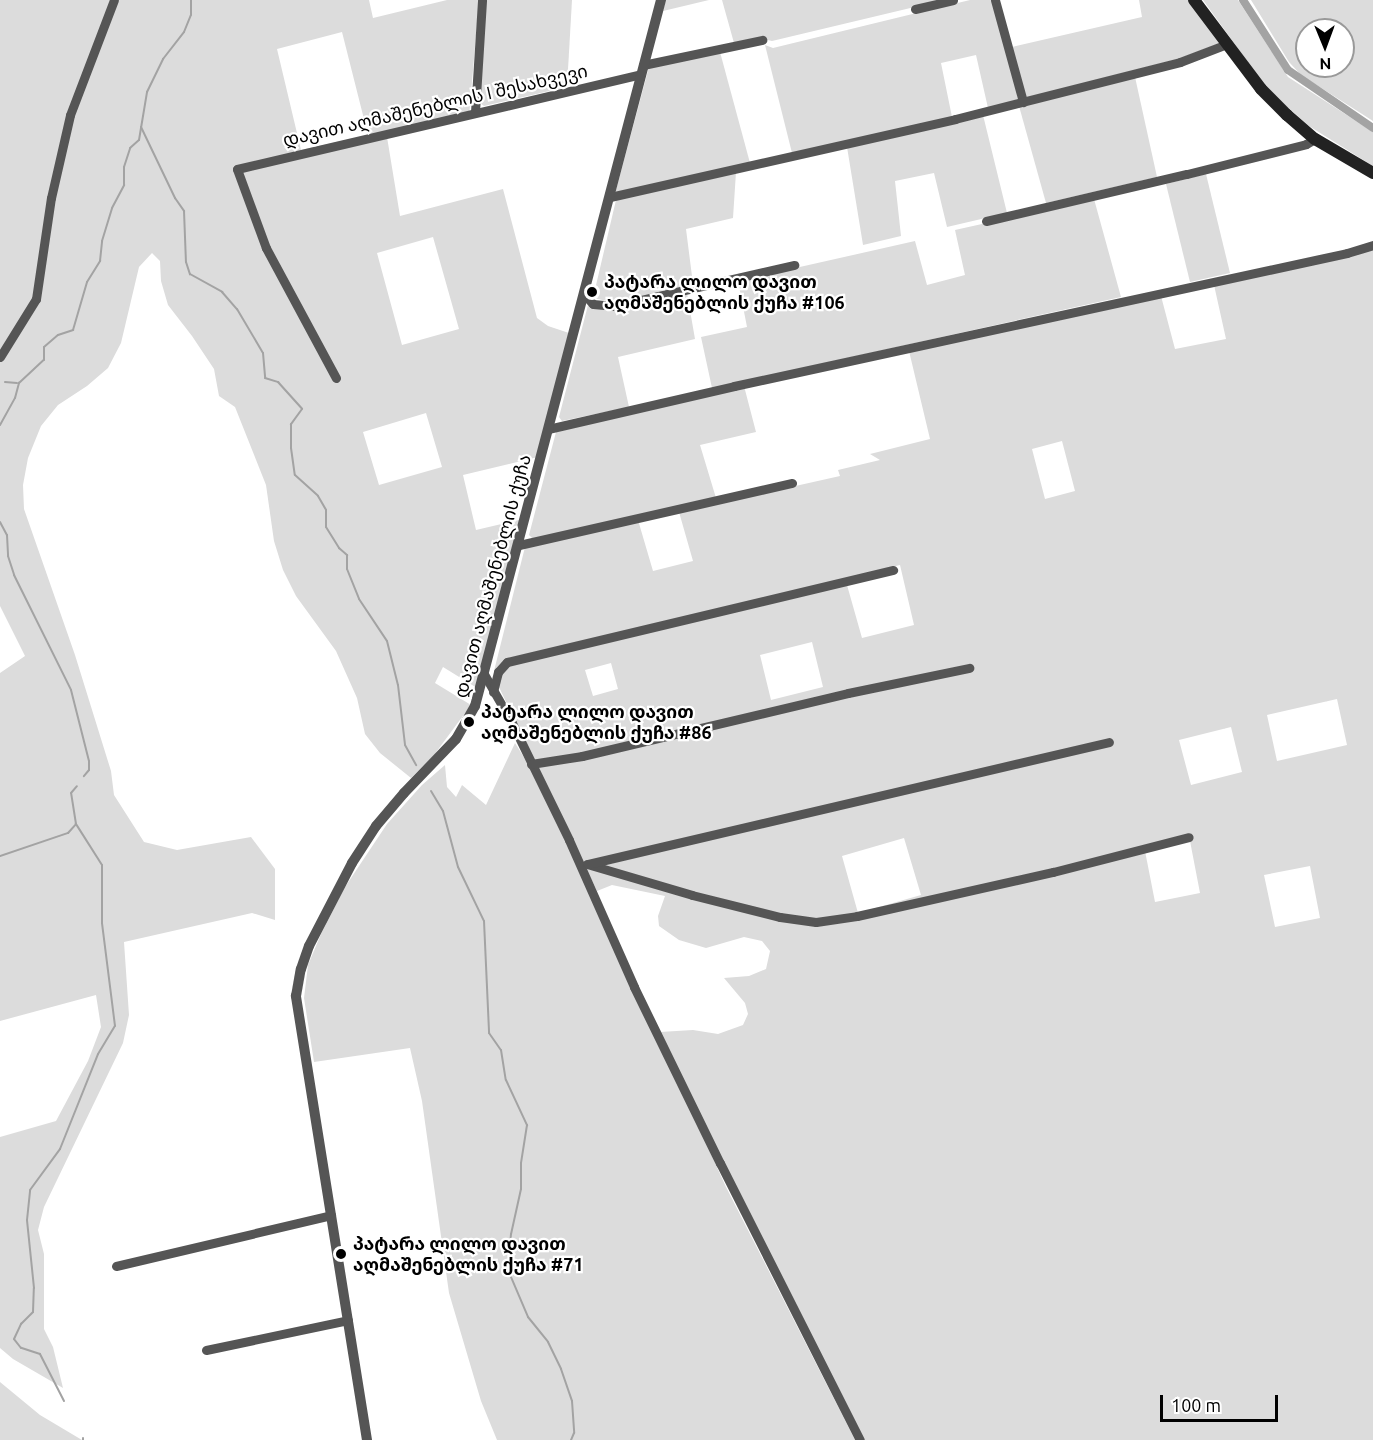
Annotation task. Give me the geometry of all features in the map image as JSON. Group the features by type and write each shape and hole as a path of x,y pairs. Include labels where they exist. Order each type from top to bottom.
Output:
{"main road":[{"path":"1194,0 1261,89 1315,139 1373,172"}],"street":[{"path":"0,357 36,299 53,189 70,115 114,0"},
{"path":"475,112 482,0"},
{"name":"დავით აღმაშენებლის ქუჩა","path":"367,1440 296,996 301,969 309,946 352,863 376,826 456,739 475,706 661,0"},
{"path":"915,9 953,0"},
{"path":"995,0 1023,102"},
{"name":"დავით აღმაშენებლის I შესახვევი","path":"336,378 266,248 237,169 762,40"},
{"path":"610,197 1023,102 1179,62 1227,44"},
{"path":"986,220 1186,174 1306,144 1315,139"},
{"path":"548,429 752,382 1329,257 1373,244"},
{"path":"584,294 593,304 615,306 794,265"},
{"path":"519,545 792,483"},
{"path":"493,692 498,672 507,662 893,570"},
{"path":"531,764 582,756 837,696 969,668"},
{"path":"484,674 512,723 583,865 634,987 860,1440"},
{"path":"583,865 1109,742"},
{"path":"583,865 780,917 816,922 857,916 1042,874 1189,837"},
{"path":"116,1266 331,1215"},
{"path":"207,1350 348,1320"}],"shaded area":[{"path":"0,0 369,0 373,18 447,0 479,0 469,117 387,137 400,216 503,189 537,318 548,326 569,333 538,457 463,475 476,530 523,519 477,688 443,667 435,683 471,705 434,755 411,778 380,753 365,734 357,698 336,651 296,596 283,570 274,541 266,485 235,407 219,396 214,369 168,305 161,281 160,261 152,253 139,267 121,343 108,368 87,386 58,405 41,426 28,458 23,485 24,509 75,655 111,771 114,795 144,842 177,850 251,837 275,869 275,920 252,913 124,942 129,1015 123,1043 44,1207 38,1230 44,1254 44,1329 53,1347 63,1388 13,1359 0,1348 0,1137 56,1121 88,1061 101,1027 96,995 0,1021 0,673 25,656 0,606","holes":["342,32 368,135 301,150 277,49","433,237 459,329 402,345 377,253","426,413 442,467 379,485 363,432"]},
{"path":"485,0 572,0 567,87 484,106 480,103"},
{"path":"666,0 709,0 663,11"},
{"path":"722,0 944,0 772,41 759,38 734,43"},
{"path":"970,0 992,0 1019,99 988,108 976,55 941,63 952,117 792,153 765,45 773,48"},
{"path":"1139,0 1188,0 1220,43 1178,59 1025,98 1012,47 1142,17"},
{"path":"1203,0 1238,0 1288,77 1373,132 1373,166 1309,126 1268,90"},
{"path":"1251,0 1373,0 1373,121 1306,78 1355,78 1355,18 1295,18 1295,68"},
{"path":"720,52 750,163 615,194 649,67"},
{"path":"1135,77 1157,177 1046,203 1019,106"},
{"path":"983,115 1007,213 947,227 934,173 895,181 901,236 863,245 847,147"},
{"path":"736,172 733,218 686,229 693,284 617,303 593,298 616,200"},
{"path":"1206,174 1230,273 1190,282 1166,184"},
{"path":"1094,199 1121,297 712,388 701,337 747,327 738,281 915,241 927,285 965,275 955,230"},
{"path":"1373,249 1373,1440 863,1440 722,1164 660,1032 693,1030 718,1034 743,1025 748,1014 745,1003 724,978 749,976 766,969 770,951 762,941 744,937 706,948 679,940 659,926 658,916 665,896 612,885 597,891 497,683 507,665 847,585 862,638 914,625 900,565 506,659 494,671 525,547 638,520 653,571 693,561 679,512 840,476 838,470 880,460 870,454 930,439 909,351 1161,296 1175,349 1226,339 1214,285","holes":["1062,441 1075,491 1045,499 1032,449","812,642 823,687 771,700 760,655","611,663 618,689 593,696 585,670","1337,699 1347,745 1277,761 1267,715","1231,727 1242,772 1191,785 1179,740","904,838 921,895 858,913 842,856","1190,841 1200,893 1155,902 1145,851","1310,866 1320,918 1275,927 1264,875"]},
{"path":"687,293 695,339 618,357 629,407 562,421 559,417 588,305 617,311"},
{"path":"744,386 756,432 700,445 716,498 533,539 529,535 556,432"},
{"path":"515,743 542,786 726,1187 855,1440 497,1440 481,1401 449,1293 422,1101 410,1048 314,1062 304,998 308,965 321,934 345,887 387,824 422,785 445,765 447,787 456,797 462,785 486,805"},
{"path":"0,1382 40,1415 82,1440 0,1440"}],"waterway":[{"path":"0,425 15,398 19,383 44,360 44,347 58,335 73,330 87,282 100,261 102,241 112,208 124,185 124,167 130,148 139,140 147,92 163,59 184,32 191,15 191,0"},
{"path":"1243,0 1288,70 1373,128"},
{"path":"141,127 175,198 184,211 186,262 190,274 222,292 237,309 263,353 265,378 278,382 302,409 291,424 291,448 295,475 318,496 326,510 326,527 339,548 347,555 347,569 359,599 387,641 398,685 405,745 416,765"},
{"path":"5,382 17,383"},
{"path":"0,522 7,535 8,556 14,575 71,690 89,761 89,770 84,776"},
{"path":"0,856 68,833 76,824 71,793 77,786"},
{"path":"431,791 443,811 458,867 484,921 489,1033 501,1050 506,1080 527,1125 521,1163 521,1189 511,1234 508,1270 528,1317 548,1342 561,1369 572,1401 574,1433 571,1440"},
{"path":"64,1401 40,1354 21,1348 14,1339 21,1324 33,1312 34,1288 27,1220 30,1190 60,1149 98,1054 115,1026 102,923 102,865 76,824"}],"place":[{"name":"პატარა ლილო დავით აღმაშენებლის ქუჩა #106","path":"592,292"},
{"name":"პატარა ლილო დავით აღმაშენებლის ქუჩა #86","path":"469,722"},
{"name":"პატარა ლილო დავით აღმაშენებლის ქუჩა #71","path":"341,1254"}]}
